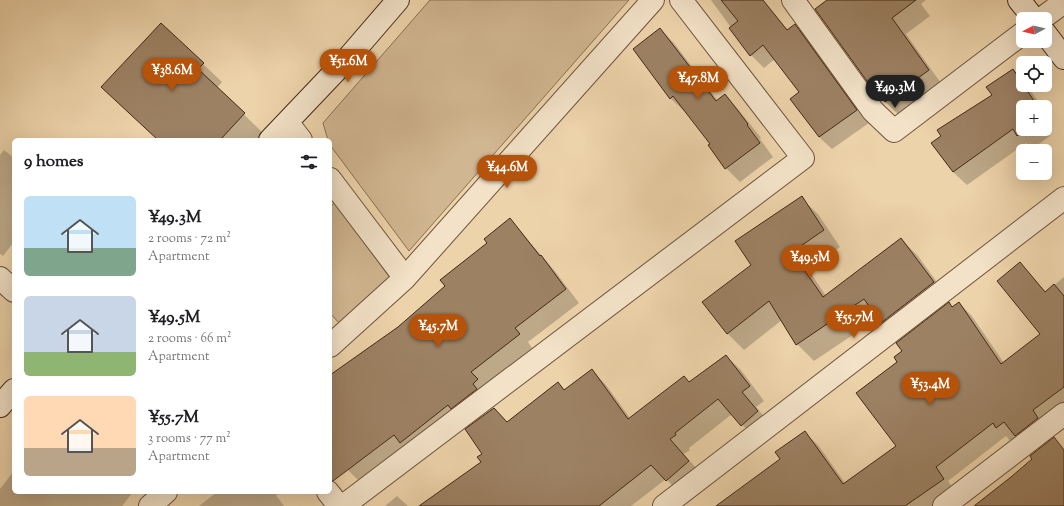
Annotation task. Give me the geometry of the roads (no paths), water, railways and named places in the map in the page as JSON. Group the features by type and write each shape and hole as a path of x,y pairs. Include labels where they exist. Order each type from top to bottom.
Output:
{"street":[{"path":"272,138 288,123 348,58 398,0"},
{"path":"332,344 405,278 653,0"},
{"path":"342,506 803,158 681,0"},
{"path":"793,0 873,111 894,131 1016,38"},
{"path":"1019,0 1028,12"},
{"path":"1050,12 1064,2"},
{"path":"1052,42 1064,58"},
{"path":"288,123 299,138"},
{"path":"332,182 405,278"},
{"path":"664,506 1064,198"},
{"path":"0,278 12,289"},
{"path":"0,406 12,392"},
{"path":"944,506 1064,414"},
{"path":"150,506 164,494"},
{"path":"330,494 339,506"}]}
